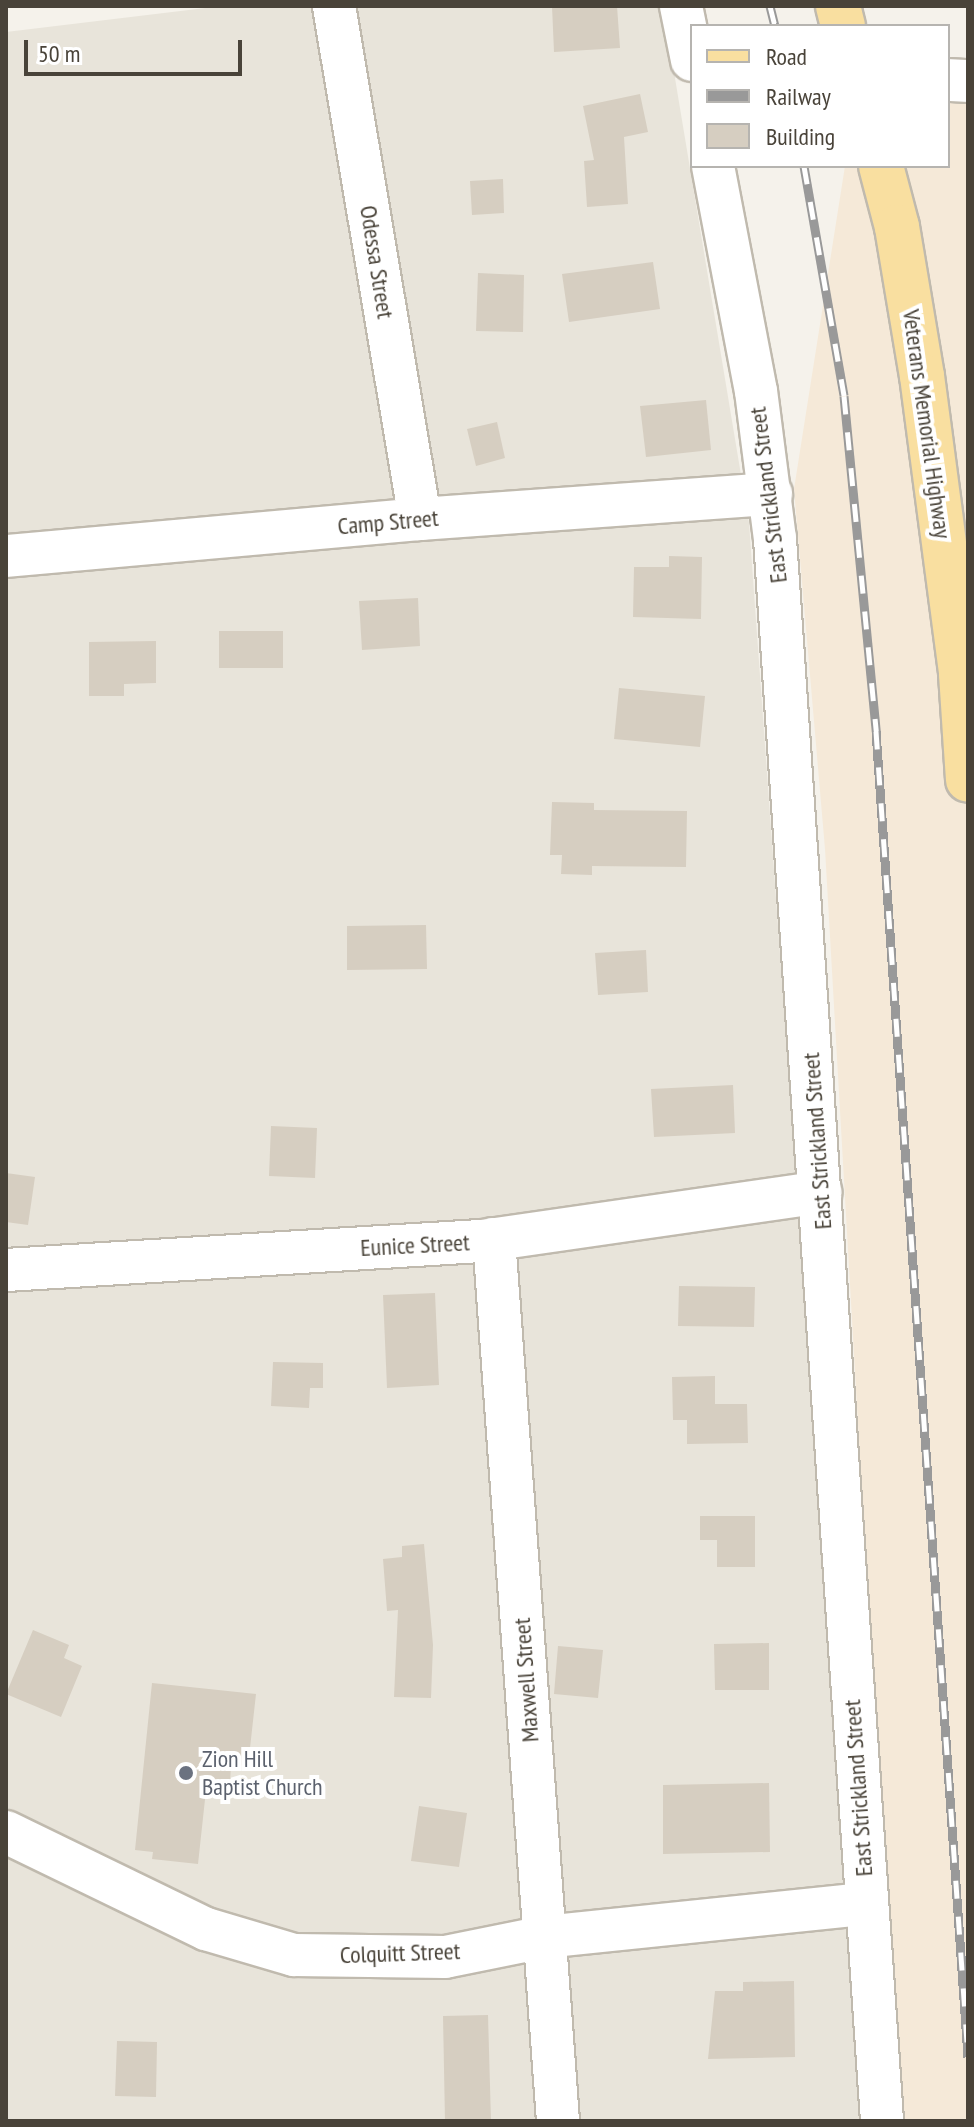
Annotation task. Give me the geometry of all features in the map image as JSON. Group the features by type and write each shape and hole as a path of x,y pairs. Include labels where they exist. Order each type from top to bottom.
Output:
{"main road":[{"name":"Veterans Memorial Highway","path":"881,168 922,376 964,673 968,780"}],"street":[{"name":"Odessa Street","path":"334,6 420,519"},
{"path":"681,6 690,50"},
{"name":"East Strickland Street","path":"713,168 771,494 882,2121"},
{"name":"Camp Street","path":"6,556 420,519 771,494"},
{"name":"Eunice Street","path":"6,1270 494,1239 820,1192"},
{"name":"Maxwell Street","path":"494,1239 558,2121"},
{"name":"Colquitt Street","path":"6,1832 206,1929 294,1955 445,1957 544,1937 865,1904"}],"shaded area":[{"path":"222,6 663,6 749,523 864,2121 6,2121 6,32"},
{"path":"950,83 968,83 968,2121 898,2121 825,849 794,489 845,168 950,168"}],"building":[{"path":"552,6 617,6 620,48 554,52"},
{"path":"640,94 648,132 624,137 628,204 587,207 584,161 594,160 583,106"},
{"path":"503,179 504,213 472,215 470,181"},
{"path":"653,262 660,309 569,322 562,274"},
{"path":"478,273 524,275 523,332 476,331"},
{"path":"706,400 711,450 646,457 640,406"},
{"path":"497,422 505,458 476,466 467,429"},
{"path":"669,556 702,557 701,619 633,617 634,567 669,567"},
{"path":"418,598 420,646 362,650 359,601"},
{"path":"219,631 283,631 283,668 219,668"},
{"path":"156,641 156,683 124,684 124,696 89,696 89,642"},
{"path":"619,688 705,696 700,747 614,739"},
{"path":"552,802 594,803 594,810 687,811 686,867 592,866 592,875 561,874 562,855 550,855"},
{"path":"426,925 427,969 347,970 347,926"},
{"path":"646,950 648,992 598,995 595,953"},
{"path":"733,1085 735,1133 654,1137 651,1089"},
{"path":"271,1126 317,1128 315,1178 269,1176"},
{"path":"6,1173 35,1177 28,1225 6,1222"},
{"path":"679,1286 755,1287 754,1327 678,1326"},
{"path":"435,1293 439,1385 387,1388 383,1295"},
{"path":"273,1362 323,1363 323,1388 310,1388 309,1408 271,1406"},
{"path":"715,1376 715,1404 747,1404 748,1443 687,1444 687,1420 673,1420 672,1377"},
{"path":"700,1516 755,1516 755,1567 717,1567 717,1540 700,1540"},
{"path":"424,1544 433,1645 431,1698 394,1697 398,1610 387,1611 383,1559 402,1557 402,1546"},
{"path":"33,1630 69,1645 64,1658 82,1666 61,1717 6,1694"},
{"path":"769,1643 769,1690 715,1690 714,1644"},
{"path":"558,1646 603,1650 598,1698 554,1694"},
{"name":"Zion Hill Baptist Church","path":"152,1683 256,1694 248,1766 231,1764 230,1783 207,1781 198,1864 152,1859 153,1852 135,1850"},
{"path":"769,1783 770,1852 663,1854 663,1785"},
{"path":"419,1806 467,1813 459,1867 411,1861"},
{"path":"794,1981 795,2057 708,2059 715,1991 743,1991 743,1982"},
{"path":"488,2015 491,2121 445,2121 443,2016"},
{"path":"117,2041 157,2042 156,2097 115,2096"}],"railway":[{"path":"770,6 774,24"},
{"path":"804,168 844,396 876,731 968,2057"}],"place":[{"name":"Zion Hill Baptist Church","path":"186,1773"}]}
